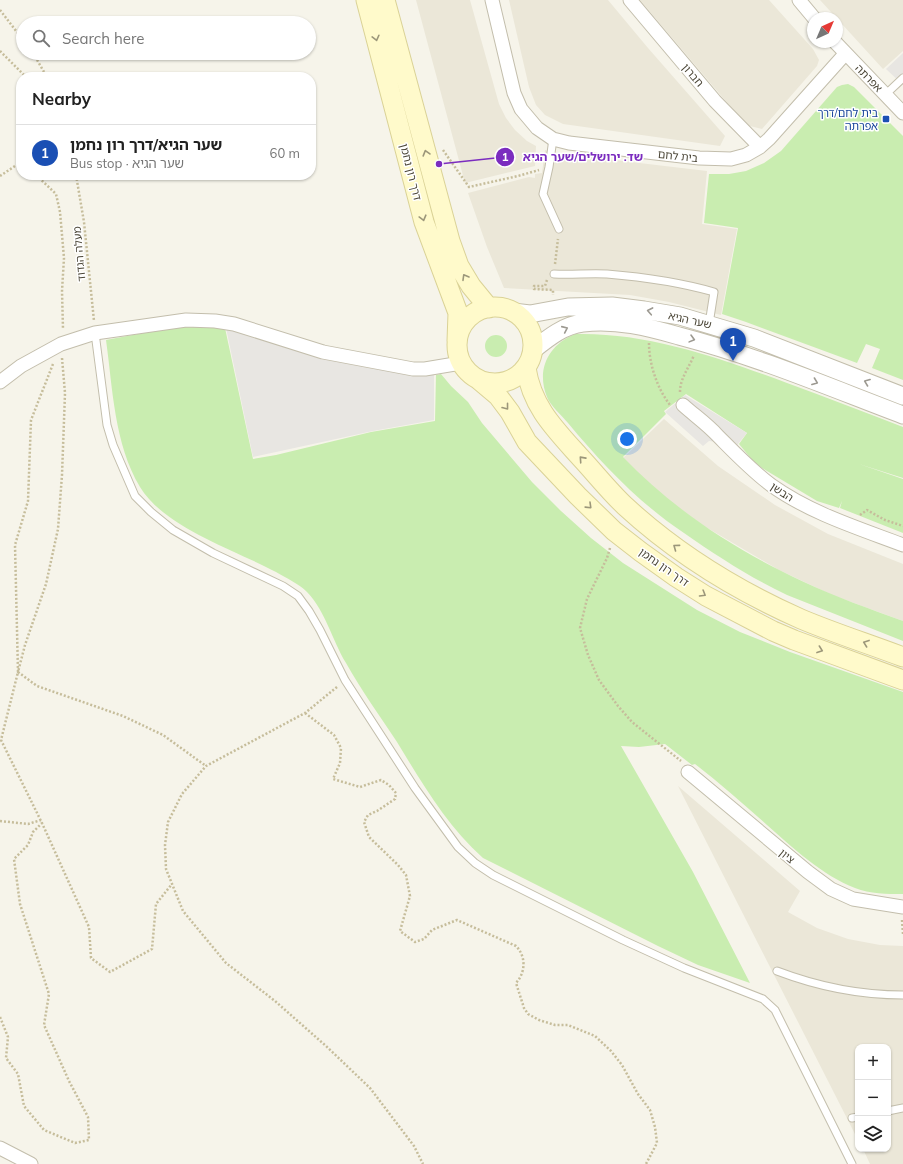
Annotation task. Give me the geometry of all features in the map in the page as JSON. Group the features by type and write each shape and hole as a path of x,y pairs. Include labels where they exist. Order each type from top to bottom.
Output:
{"main road":[{"name":"דרך רון נחמן","path":"366,0 424,222 458,313 457,341"},
{"name":"דרך רון נחמן","path":"385,0 450,241 463,273 471,286 489,308"},
{"path":"497,307 513,312 520,317 531,332 533,350 531,360 519,376 510,381 490,383 479,380 469,373 461,363 457,341 461,329 469,318 475,313 489,308 497,307"},
{"name":"דרך רון נחמן","path":"526,368 528,383 538,406 549,423 624,506 651,529 689,557 756,597 802,619 903,657"},
{"name":"דרך רון נחמן","path":"479,380 498,396 510,412 527,442 558,475 614,531 670,573 706,596 773,631 903,680"}],"street":[{"name":"בית לחם","path":"492,0 514,93 520,109 537,128 553,139 569,143 699,158 731,159 760,147 769,139 845,54"},
{"name":"חברון","path":"630,0 715,101 760,147"},
{"path":"799,0 809,12"},
{"name":"אפרתה","path":"840,48 903,113"},
{"name":"שער הגיא","path":"513,312 530,314 568,307 612,306 651,311 709,324 754,338 903,396"},
{"path":"0,382 21,366 61,344 95,333 186,320 215,321 234,324 323,352 413,369 425,369 461,363"},
{"name":"שער הגיא","path":"533,350 544,340 566,328 583,323 610,322 642,326 706,343 746,356 903,415"},
{"name":"הבשן","path":"677,405 716,433 744,463 770,484 797,502 848,524 903,545"},
{"name":"ציון","path":"687,769 808,872 831,889 853,899 903,907"},
{"path":"0,1148 31,1164"}],"lane":[{"path":"885,95 903,78"},
{"path":"553,139 543,194 559,229"},
{"path":"554,274 606,274 666,281 714,292 709,324"},
{"path":"95,333 107,425 113,446 135,496 151,512 173,530 213,553 283,586 298,596 320,630 346,680 415,788 458,847 476,863 493,875 623,940 684,968 763,999 775,1010 852,1164"},
{"path":"777,971 827,987 881,995 903,995"},
{"path":"891,1110 903,1108"}],"path":[{"path":"0,10 16,31"},
{"path":"0,51 21,72"},
{"path":"37,60 44,72"},
{"path":"439,144 469,187 518,176 540,169"},
{"path":"0,176 16,165"},
{"path":"18,672 15,545 28,501 31,420 61,344 63,334 62,291 64,258 60,212 56,194 41,180"},
{"name":"מעלה הגדוד","path":"77,180 84,222 95,333"},
{"path":"554,274 559,229"},
{"path":"546,280 545,286 534,286 534,289 553,290 553,294"},
{"path":"649,341 649,353 652,367 659,385 677,405"},
{"path":"61,344 65,393 62,475 58,529 46,584 25,645 1,740 42,822 89,927 91,958 110,972 152,949 156,904 172,884"},
{"path":"677,405 680,395 680,385 684,373 690,366 696,349"},
{"path":"610,547 607,558 587,599 580,628 588,655 599,680 618,706 632,722 687,769"},
{"path":"18,672 37,686 123,716 163,735 206,766"},
{"path":"346,680 306,713 206,766 182,794 168,822 165,845 166,869 184,911 226,963 275,1001 326,1046 370,1088 414,1146 423,1164"},
{"path":"306,713 334,735 341,748 340,763 333,779 360,787 381,780 389,785 396,793 395,800 368,815 364,822 369,837 398,865 406,875 410,896 400,931 416,942 424,939 432,930 457,920 516,946 521,951 524,960 522,977 516,983 528,1014 539,1020 555,1025 568,1025 595,1036 622,1064 638,1094 650,1110 658,1143 646,1164"},
{"path":"0,821 28,824 42,822"},
{"path":"0,1017 8,1038 6,1058 18,1074 24,1106 44,1130 75,1143 89,1140 88,1117 44,1025 49,994 20,904 14,859 28,845 33,832 42,822"}],"shaded area":[{"path":"416,0 470,0 499,104 506,118 515,130 527,141 536,146 535,166 465,183"},
{"path":"509,0 608,0 725,136 720,146 563,124 545,115 536,105 529,87"},
{"path":"640,0 769,0 807,42 807,48 813,49 819,60 817,66 762,129 746,125"},
{"path":"820,0 903,0 903,51 883,69 843,25 843,12 831,12"},
{"path":"903,53 903,85 886,69"},
{"path":"545,150 555,153 707,171 702,224 737,229 721,315 669,302 630,295 504,288 487,247 468,193 529,177 535,178 535,174 542,173"},
{"path":"226,328 434,374 434,420 373,431 253,457"},
{"path":"685,395 747,433 729,455 717,442 709,441 703,446 665,412"},
{"path":"664,419 718,466 775,505 828,534 903,564 903,621 832,595 779,570 704,526 668,500 623,458"},
{"path":"678,786 800,891 788,912 817,928 848,939 880,945 903,946 903,1164 870,1164 864,1152 891,1152 891,1044 855,1044 855,1134"}],"green space":[{"path":"848,84 854,87 903,136 903,380 872,368 880,349 866,344 857,363 722,314 738,228 704,223 709,174 729,174 746,171 764,163 781,151 837,87"},
{"path":"180,326 225,328 253,459 276,455 371,432 435,421 436,375 441,374 468,402 482,423 532,482 591,538 623,563 697,610 740,632 790,652 903,692 903,894 873,893 855,888 831,876 797,851 704,771 695,764 692,765 665,744 639,747 621,746 693,872 750,983 698,965 483,858 458,832 426,788 364,693 341,654 319,608 307,592 276,572 202,537 183,526 151,502 140,487 131,470 120,434 113,397 106,340"},
{"path":"575,334 629,337 683,348 762,374 903,427 903,478 859,464 903,479 903,533 840,508 842,501 839,508 817,501 762,468 753,461 739,444 747,433 686,394 664,411 666,414 623,457 643,477 685,512 731,543 779,570 816,587 853,603 903,621 903,641 787,595 747,574 684,533 636,496 594,453 553,407 547,397 543,377 547,360 551,352 558,345"},
{"path":"492,335 500,335 507,342 507,350 500,357 492,357 485,350 485,342"}],"place":[{"name":"בית לחם/דרך אפרתה","path":"886,119"},
{"name":"שד. ירושלים/שער הגיא","path":"439,164"},
{"name":"שער הגיא/דרך רון נחמן","path":"733,361"}]}
